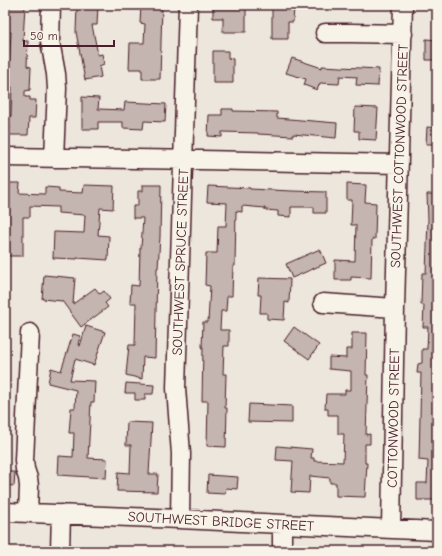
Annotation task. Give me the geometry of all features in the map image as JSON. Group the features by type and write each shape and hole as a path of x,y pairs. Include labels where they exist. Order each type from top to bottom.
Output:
{"street":[{"path":"51,5 50,41 57,88 54,158"},
{"name":"SOUTHWEST SPRUCE STREET","path":"180,519 181,454 176,388 188,5"},
{"name":"SOUTHWEST COTTONWOOD STREET","path":"395,308 403,5"},
{"path":"325,33 403,34"},
{"path":"5,157 399,164"},
{"path":"323,303 395,308"},
{"name":"COTTONWOOD STREET","path":"391,528 395,308"},
{"path":"28,513 29,486 24,460 30,332"},
{"name":"SOUTHWEST BRIDGE STREET","path":"5,512 437,531"},
{"path":"60,551 61,514"},
{"path":"282,524 282,551"}],"building":[{"path":"5,5 25,5 23,41 28,41 27,66 31,67 30,90 25,91 25,97 30,97 30,100 36,100 35,118 29,118 28,135 9,135 10,125 6,125 7,116 11,116 12,87 5,87 5,70 9,70 11,32 5,32"},
{"path":"77,5 98,5 97,25 92,25 98,55 102,54 104,64 99,66 101,77 85,80 76,32"},
{"path":"141,5 162,5 160,79 142,79 142,69 129,69 130,43 144,43 145,24 140,23"},
{"path":"213,5 246,5 246,32 223,32 223,18 213,18"},
{"path":"272,7 294,7 293,22 288,22 288,39 272,39"},
{"path":"426,39 437,40 437,60 426,60"},
{"path":"213,51 228,51 228,58 233,59 233,83 213,83"},
{"path":"292,58 322,68 322,66 379,69 378,86 356,85 357,77 340,76 339,84 320,83 317,90 304,85 306,79 286,73"},
{"path":"82,97 99,98 98,109 124,110 125,102 166,104 165,122 144,121 143,129 123,128 123,122 98,122 98,129 82,129"},
{"path":"355,107 378,108 376,140 359,139 359,131 354,131"},
{"path":"222,109 233,109 233,111 277,112 277,118 337,123 336,138 293,134 293,136 222,132 222,137 208,136 209,115 222,115"},
{"path":"427,127 437,128 437,144 426,144"},
{"path":"7,183 20,183 19,193 45,194 45,187 59,188 59,192 83,193 84,185 114,186 113,209 100,208 98,235 109,236 108,260 53,258 54,232 84,233 85,215 58,213 58,207 30,206 30,217 23,217 23,256 5,256"},
{"path":"347,184 366,185 365,202 376,203 375,239 372,239 371,278 351,277 351,280 335,280 335,260 355,261 356,225 351,225 352,200 347,200"},
{"path":"143,185 161,185 155,358 143,357 142,379 126,375 129,345 135,345 136,303 130,303 131,285 139,286 140,248 143,218 133,218 133,206 138,206 138,191 143,191"},
{"path":"208,186 326,192 326,213 314,213 314,207 291,207 291,217 278,216 278,211 265,210 265,208 242,206 242,212 236,211 235,266 233,266 232,296 227,296 226,311 221,311 220,330 229,330 229,346 224,346 223,374 226,374 226,447 207,446 208,401 202,401 203,322 208,322 210,286 205,285 206,253 217,253 218,226 226,226 227,203 207,202"},
{"path":"427,194 437,194 437,500 417,500 417,483 427,483 428,461 419,460 421,373 417,373 418,364 422,363 422,349 427,349 428,327 423,327 424,305 421,305 422,273 426,273 428,219"},
{"path":"320,249 326,263 292,278 286,264"},
{"path":"44,275 75,278 73,304 95,288 100,294 104,291 110,299 105,303 108,307 81,327 62,301 42,299"},
{"path":"259,278 290,279 289,303 285,302 284,320 267,319 267,313 260,313 261,295 258,295"},
{"path":"86,326 105,332 94,365 75,359 70,380 95,381 94,402 91,402 88,458 107,459 106,478 58,475 59,456 73,457 74,433 69,433 71,408 75,408 76,390 48,383 51,368 61,371 73,334 80,336 78,345 80,346"},
{"path":"294,327 319,345 309,359 284,341"},
{"path":"352,333 367,333 366,375 368,375 366,435 370,434 370,444 365,444 365,463 367,463 365,497 336,496 336,483 330,483 330,478 310,476 309,493 291,492 293,461 276,460 277,446 312,449 311,458 314,458 314,461 343,462 344,434 338,434 338,415 328,415 328,409 325,409 326,394 345,394 345,390 351,390 351,371 329,369 329,357 346,358 346,349 352,349"},
{"path":"126,383 154,385 153,394 145,394 145,400 135,400 135,393 125,393"},
{"path":"249,404 292,406 292,423 248,422"},
{"path":"127,422 152,423 149,474 158,474 157,492 117,491 118,472 130,473 131,445 126,445"},
{"path":"5,472 15,472 14,486 5,485"},
{"path":"208,475 238,477 237,489 226,488 225,494 207,493"}]}
